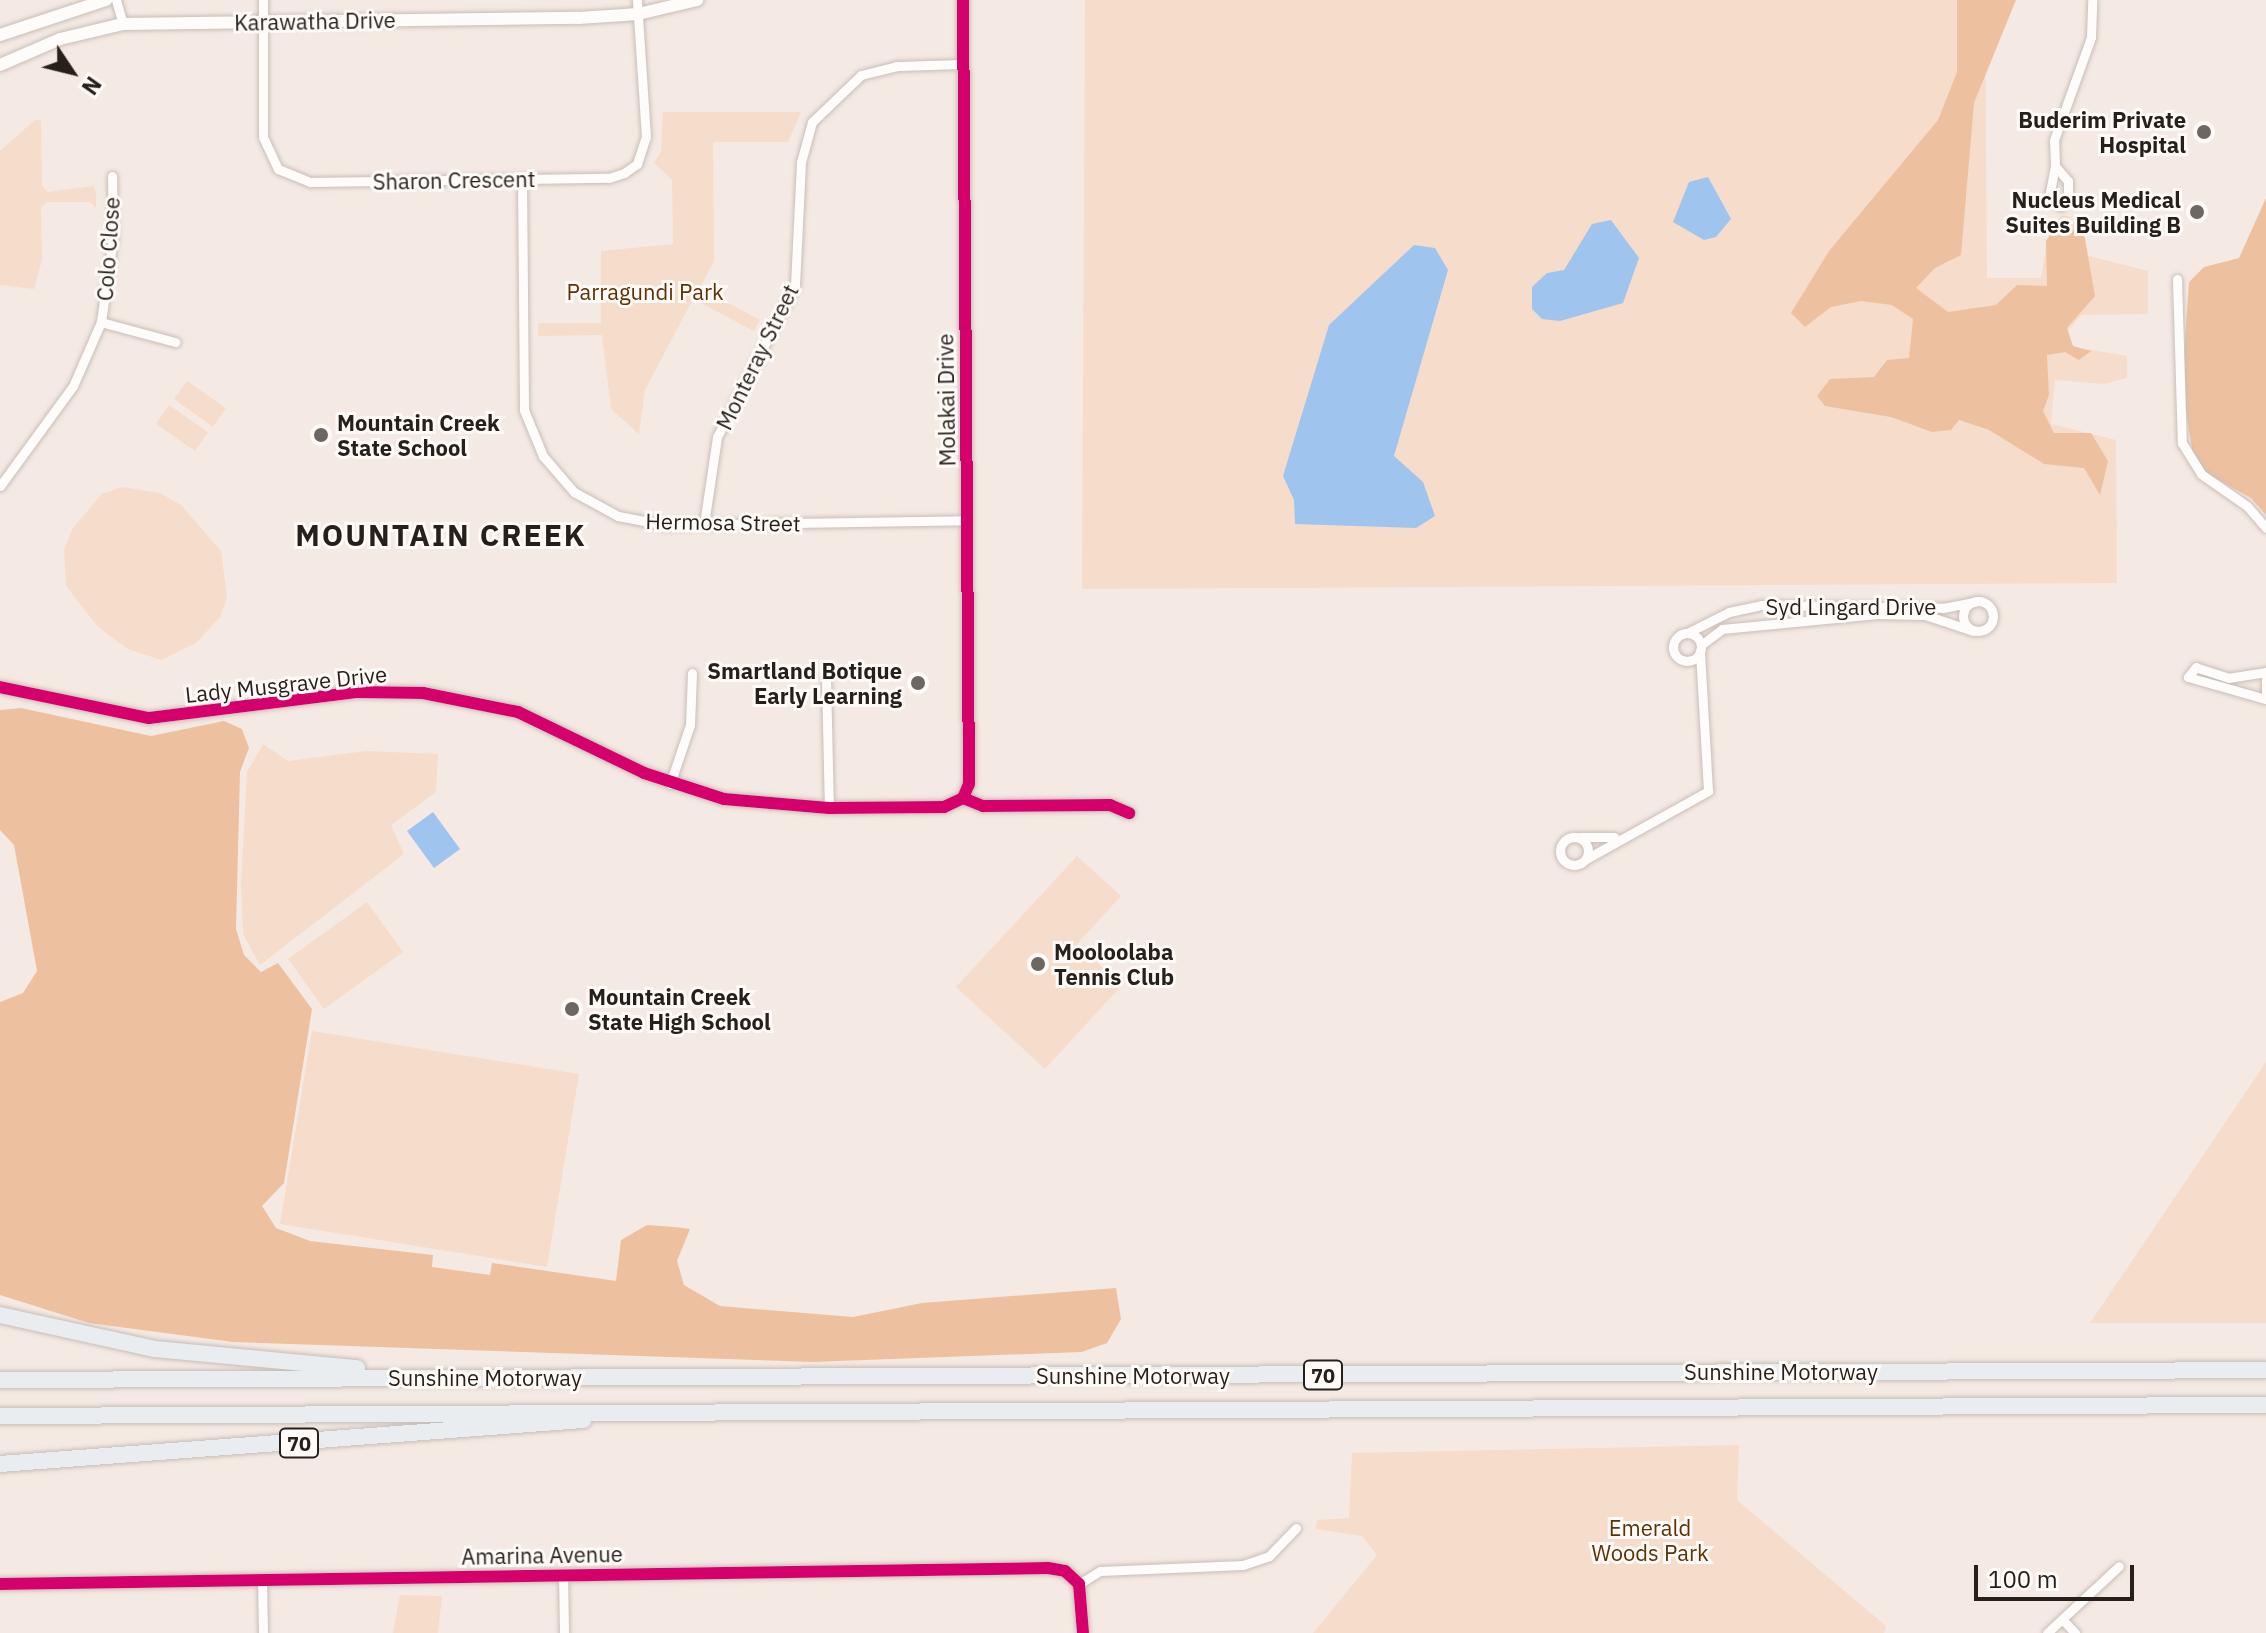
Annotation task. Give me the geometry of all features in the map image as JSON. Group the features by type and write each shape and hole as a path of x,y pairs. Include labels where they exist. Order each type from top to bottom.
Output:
{"highway":[{"name":"70","path":"0,1315 155,1349 361,1369 381,1378"},
{"name":"Sunshine Motorway","path":"0,1380 2266,1370"},
{"name":"Sunshine Motorway","path":"0,1416 2266,1405"},
{"name":"70","path":"0,1464 579,1423 595,1413"}],"street":[{"path":"0,35 106,0"},
{"path":"116,0 123,24"},
{"name":"Sharon Crescent","path":"263,0 263,137 268,158 290,176 310,182 609,178 637,164 646,137 637,0"},
{"name":"Karawatha Drive","path":"0,65 60,39 123,24 638,14 697,0"},
{"name":"Molakai Drive","path":"963,0 969,784 963,798"},
{"path":"2055,166 2056,133 2091,37 2092,0"},
{"name":"Monteray Street","path":"704,524 717,437 795,285 801,162 812,122 861,75 896,66 964,64"},
{"name":"Colo Close","path":"0,486 73,386 101,322 113,238 112,176"},
{"name":"Hermosa Street","path":"522,179 523,402 543,456 562,482 604,511 642,522 968,520"},
{"path":"2177,279 2182,443 2201,474 2247,506 2266,528"},
{"path":"101,322 175,342"},
{"path":"1974,602 1985,603 1993,615 1987,628 1973,631 1963,615 1974,602"},
{"name":"Syd Lingard Drive","path":"1687,633 1729,612 1761,605 1943,608 1974,602"},
{"name":"Syd Lingard Drive","path":"1681,660 1695,659 1701,648 1722,629 1888,614 1925,615 1973,631"},
{"path":"1618,837 1577,837 1563,843 1562,858 1574,866 1618,837 1692,804 1708,791 1698,693 1701,648 1687,633 1673,645 1698,693"},
{"path":"2196,667 2229,678 2266,672 2266,696 2188,677 2196,667"},
{"path":"670,784 690,725 692,673"},
{"path":"826,679 829,808"},
{"name":"Lady Musgrave Drive","path":"0,687 149,718 358,692 423,693 518,712 670,784 757,805 944,807 963,798 983,806 1110,805 1129,813"},
{"path":"1577,837 1588,845 1586,859"},
{"path":"1083,1633 1079,1584 1100,1571 1243,1565 1269,1556 1296,1528"},
{"path":"2047,1633 2119,1566"},
{"name":"Amarina Avenue","path":"0,1584 1048,1568 1065,1571 1079,1584"},
{"path":"563,1574 564,1633"},
{"path":"262,1579 263,1633"},
{"path":"2063,1620 2075,1633"}],"green space":[{"path":"1085,0 1985,0 1987,278 2041,278 2048,237 2060,216 2070,216 2085,255 2148,271 2148,314 2081,315 2057,344 2127,356 2127,378 2104,384 2055,380 2051,424 2116,440 2117,583 1082,589"},
{"name":"Parragundi Park","path":"663,112 801,112 788,142 713,142 714,261 700,288 760,320 754,331 693,299 645,390 639,434 611,409 602,335 538,336 538,323 601,323 601,251 673,244 672,180 654,163 661,152"},
{"path":"35,120 41,120 42,186 48,192 93,186 96,208 90,202 48,202 41,207 42,260 34,289 0,285 0,151"},
{"path":"187,381 226,408 213,427 174,399"},
{"path":"169,405 208,432 195,451 156,424"},
{"path":"122,487 160,493 181,505 221,551 227,597 220,617 196,643 161,660 128,649 98,627 66,586 64,549 73,528 102,494"},
{"path":"263,744 288,761 366,751 438,754 436,792 391,825 404,854 260,965 243,934 241,884 247,772"},
{"name":"Mooloolaba Tennis Club","path":"1077,856 1121,896 1077,944 1122,985 1045,1069 956,987"},
{"path":"367,902 403,952 324,1009 288,959"},
{"path":"312,1031 579,1074 547,1267 280,1224"},
{"path":"2266,1062 2266,1323 2090,1323"},
{"name":"Emerald Woods Park","path":"1739,1445 1737,1500 1886,1626 1884,1633 1313,1633 1377,1555 1362,1536 1316,1529 1317,1520 1349,1518 1352,1453"},
{"path":"400,1595 442,1596 438,1633 393,1633"}],"shaded area":[{"path":"1957,0 2016,0 1974,103 1961,255 1935,268 1916,288 1948,312 1996,305 2017,285 2047,286 2046,241 2057,223 2084,233 2095,296 2067,328 2073,346 2091,351 2079,360 2065,352 2047,355 2049,395 2043,411 2054,433 2091,433 2108,461 2100,495 2084,468 2044,464 1989,430 1959,420 1951,430 1932,432 1891,417 1825,406 1817,396 1830,379 1874,377 1887,360 1909,358 1913,319 1892,305 1861,301 1831,307 1805,327 1791,313 1829,251 1938,120 1957,72"},
{"path":"2266,198 2266,515 2251,498 2204,472 2193,456 2182,384 2189,282 2204,267 2239,258"},
{"path":"21,708 151,736 224,721 242,729 249,748 240,772 236,929 244,955 261,972 278,963 312,1009 284,1183 262,1206 276,1228 310,1241 433,1255 432,1267 490,1275 492,1263 616,1281 621,1240 647,1225 675,1227 690,1229 677,1261 684,1285 720,1306 853,1317 922,1303 1116,1288 1121,1319 1107,1343 1082,1352 812,1362 233,1342 89,1323 0,1295 0,1002 23,993 37,971 14,845 0,830 0,710"}],"water":[{"path":"1708,177 1731,219 1716,237 1704,240 1673,222 1689,182"},
{"path":"1611,220 1639,258 1623,303 1560,321 1542,319 1532,309 1532,287 1547,273 1564,270 1592,224"},
{"path":"1414,245 1435,248 1448,270 1394,456 1423,482 1435,516 1416,528 1295,524 1294,500 1283,476 1329,325"},
{"path":"433,812 460,849 434,868 407,831"}],"cycle path":[{"path":"963,0 969,784 963,798"},
{"path":"0,687 149,718 358,692 423,693 518,712 644,773 724,799 829,808 944,807 963,798"},
{"path":"963,798 983,806 1110,805 1129,813"},
{"path":"0,1584 1048,1568 1065,1571 1079,1584 1083,1633"}],"place":[{"name":"Buderim Private Hospital","path":"2204,132"},
{"name":"Nucleus Medical Suites Building B","path":"2197,212"},
{"name":"Mountain Creek State School","path":"321,435"},
{"name":"Smartland Botique Early Learning","path":"918,683"},
{"name":"Mooloolaba Tennis Club","path":"1038,964"},
{"name":"Mountain Creek State High School","path":"572,1009"}],"district":[{"name":"MOUNTAIN CREEK","path":"441,535"}]}
